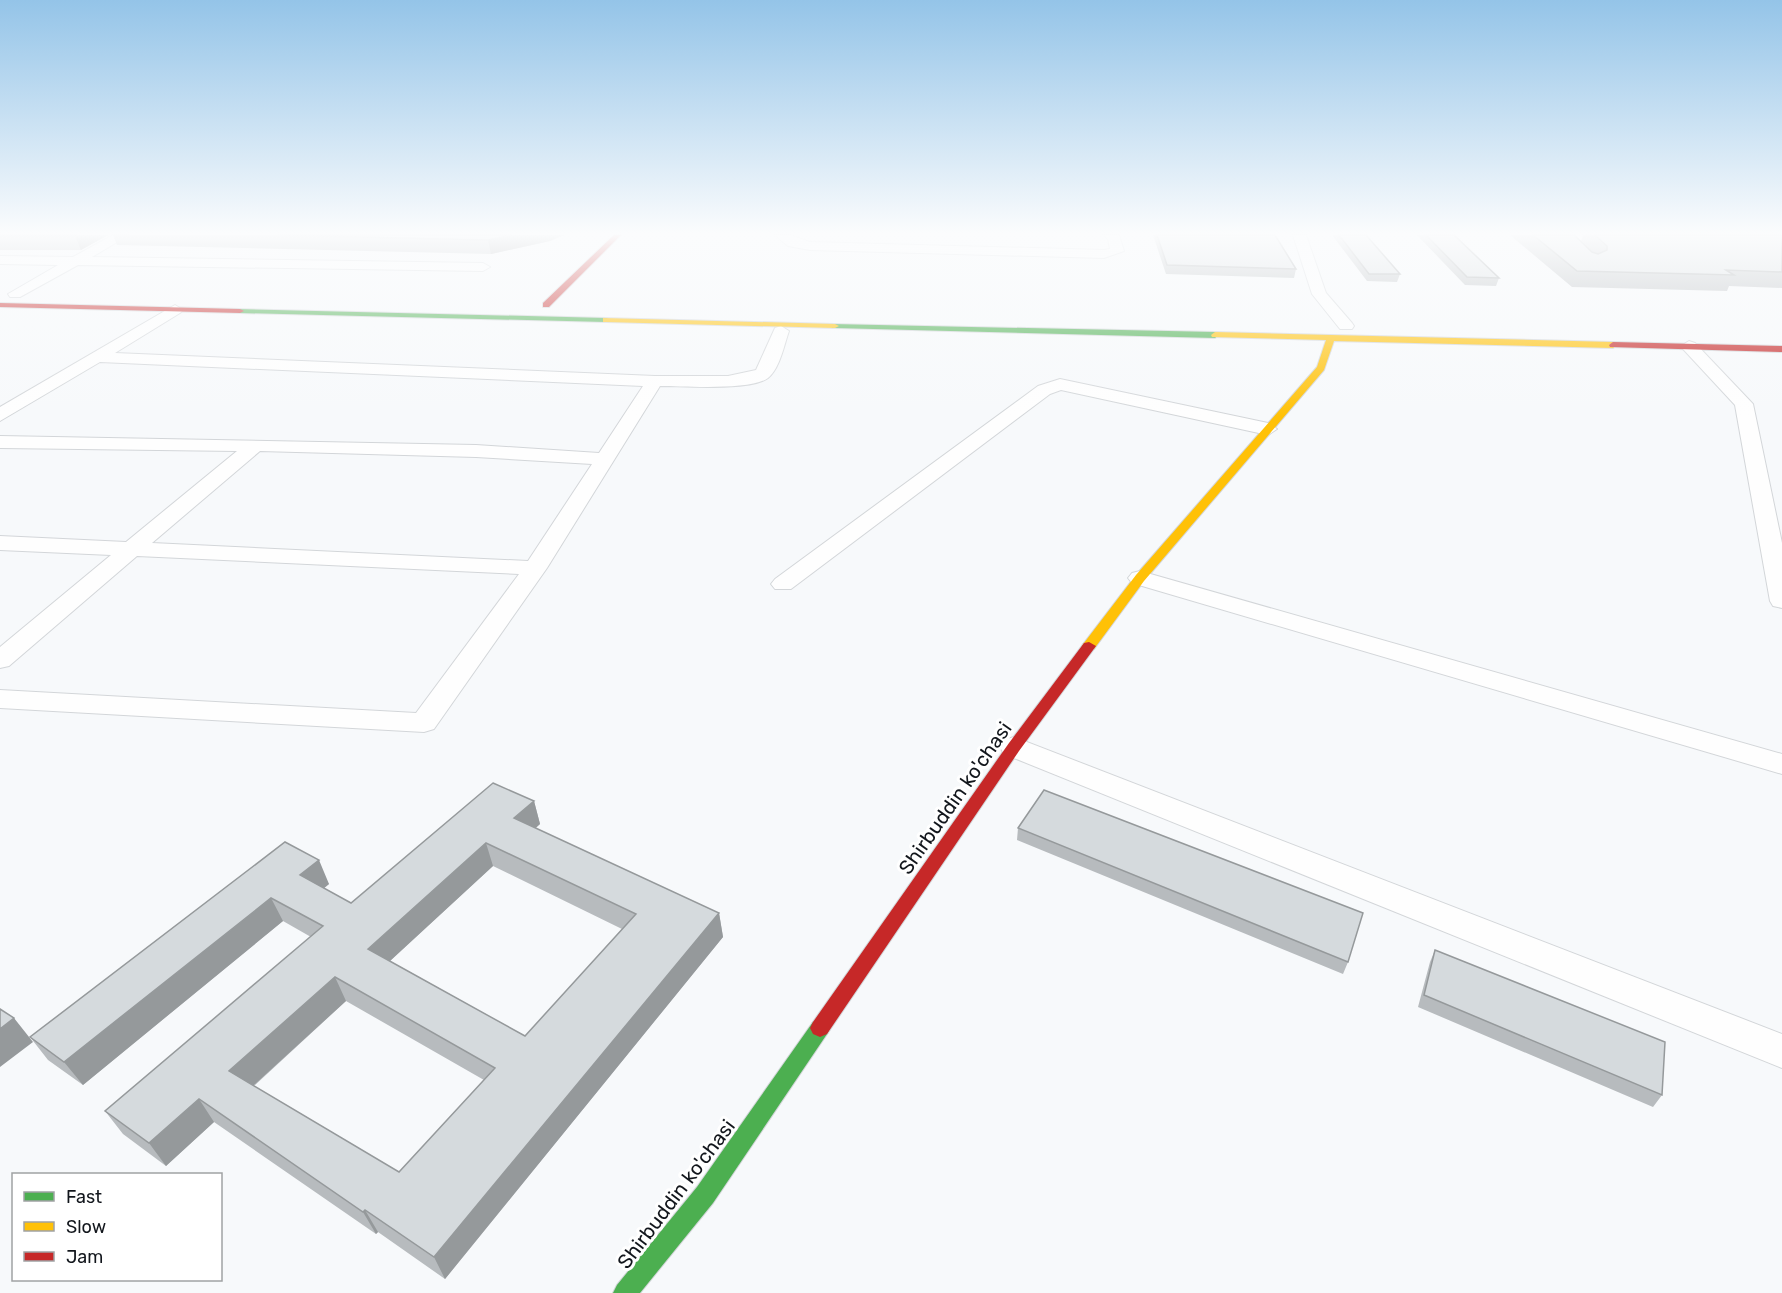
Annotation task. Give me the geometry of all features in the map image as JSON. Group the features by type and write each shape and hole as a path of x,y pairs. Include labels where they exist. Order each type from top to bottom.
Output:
{"main road":[{"path":"80,295 1782,336"},
{"path":"546,305 556,295"},
{"path":"0,305 1782,348"},
{"name":"Shirbuddin ko'chasi","path":"625,1293 705,1195 1014,747 1140,578 1321,368 1331,337"}],"street":[{"path":"1320,295 1346,326"},
{"path":"0,415 175,310"},
{"path":"95,357 655,381 756,378 764,373 781,331"},
{"path":"1689,346 1744,404 1782,601"},
{"path":"0,699 424,723 536,568 655,381"},
{"path":"783,584 1044,390 1060,384 1268,429"},
{"path":"0,442 255,445 476,451 606,459"},
{"path":"0,458 23,443"},
{"path":"0,660 130,548 255,445"},
{"path":"0,543 536,568"},
{"path":"1140,578 1782,764"},
{"path":"1014,747 1782,1051"}],"building":[{"path":"493,783 534,801 514,818 719,913 434,1257 365,1210 363,1212 199,1099 149,1143 105,1111 323,926 271,898 64,1062 30,1037 285,842 319,860 300,875 351,903","holes":["486,843 636,914 525,1036 368,949","335,977 495,1068 399,1172 229,1071"]},
{"path":"1044,790 1363,913 1348,962 1018,828"},
{"path":"1435,950 1665,1042 1662,1095 1424,995"},
{"path":"0,1009 14,1018 0,1029"}],"traffic: fast":[{"path":"240,311 606,320"},
{"path":"835,326 1215,335"},
{"path":"625,1293 705,1195 820,1028"}],"traffic: slow":[{"path":"606,320 835,326"},
{"path":"1215,335 1613,345"},
{"path":"1089,646 1140,578 1321,368 1331,337"}],"traffic: jam":[{"path":"546,305 556,295"},
{"path":"0,305 240,311"},
{"path":"1613,345 1782,349"},
{"path":"820,1028 1014,747 1089,646"}]}
